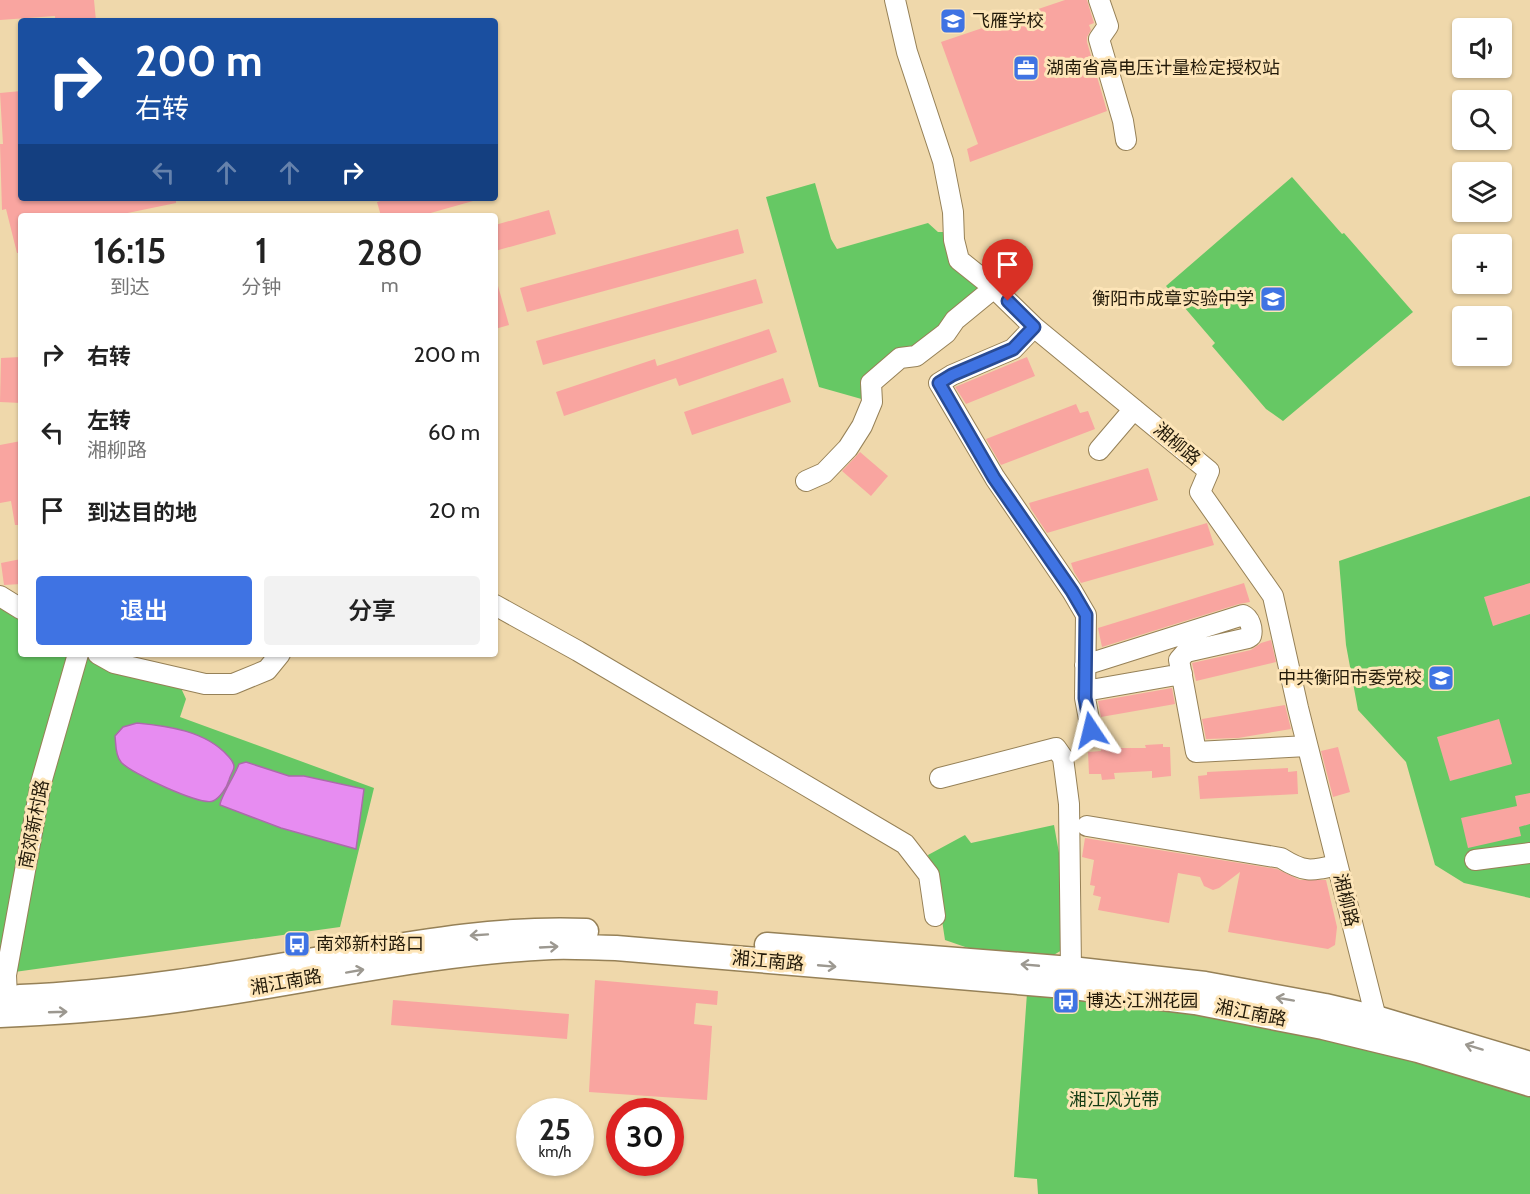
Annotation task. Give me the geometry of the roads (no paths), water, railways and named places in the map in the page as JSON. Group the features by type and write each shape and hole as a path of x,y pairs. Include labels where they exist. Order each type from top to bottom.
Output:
{"main road":[{"name":"湘江南路","path":"2,1004 198,980 413,943 550,930 622,933 1071,969 1205,984 1325,1006 1376,1018 1530,1064"},
{"name":"湘江南路","path":"2,1004 86,1011 203,997 416,960 471,953 554,947 616,948 1065,986 1195,1002 1323,1027 1418,1050 1530,1084"}],"street":[{"name":"湘柳路","path":"895,0 907,52 943,161 959,260 994,288 1034,327 1209,471 1200,492 1273,596 1309,752 1376,1018"},
{"path":"1099,0 1108,26 1099,39 1123,121 1126,140"},
{"path":"806,481 824,473 853,441 872,402 872,383 900,358 916,356 946,333 955,320 994,288"},
{"path":"1034,327 1013,349 952,375 939,383 994,478 1086,615 1085,691 1091,730"},
{"path":"1099,450 1134,409"},
{"path":"498,607 905,844 929,875 935,916"},
{"path":"1085,665 1243,615 1246,616 1252,632 1248,638 1186,652 1179,660 1196,752 1275,755 1309,752"},
{"name":"南郊新村路","path":"2,1004 41,783 77,657"},
{"path":"103,657 114,663 205,684 233,684 267,670 278,657"},
{"path":"1085,691 1182,674"},
{"path":"940,778 1056,748 1063,758 1070,815 1071,969"},
{"path":"1087,826 1281,858 1296,867 1314,871 1337,865"},
{"path":"1475,860 1530,853"}],"place":[{"name":"飞雁学校","path":"953,21"},
{"name":"湖南省高电压计量检定授权站","path":"1026,68"},
{"name":"衡阳市成章实验中学","path":"1273,299"},
{"name":"中共衡阳市委党校","path":"1441,678"},
{"name":"南郊新村路口","path":"297,944"},
{"name":"博达·江洲花园","path":"1066,1001"}],"park label":[{"name":"湘江风光带","path":"1114,1100"}]}
